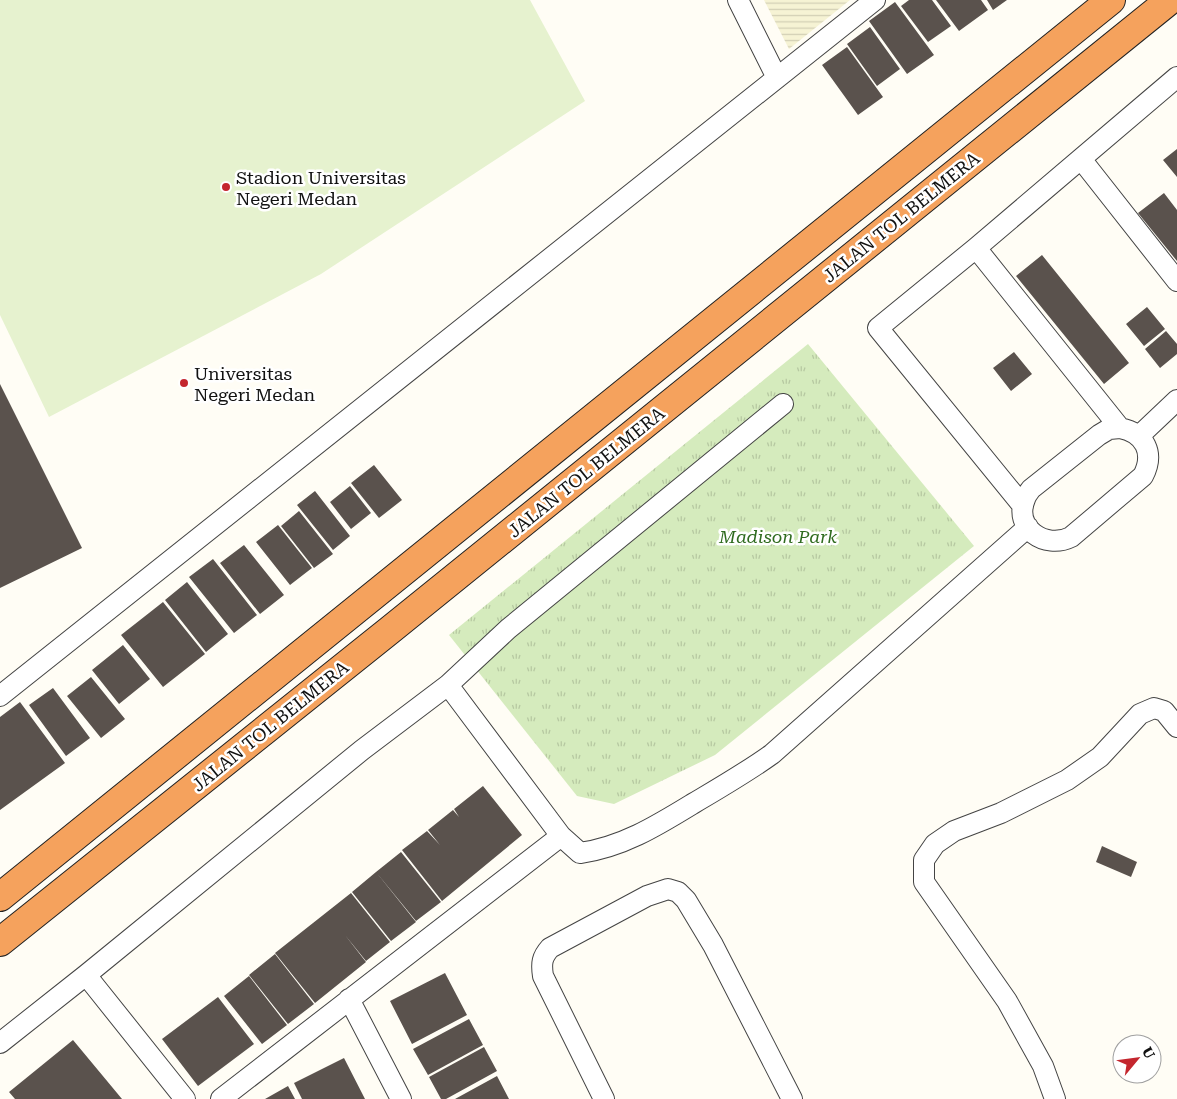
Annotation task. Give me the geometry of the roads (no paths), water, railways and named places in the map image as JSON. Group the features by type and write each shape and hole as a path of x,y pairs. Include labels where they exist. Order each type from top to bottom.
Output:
{"highway":[{"name":"JALAN TOL BELMERA","path":"0,897 1111,0"},
{"name":"JALAN TOL BELMERA","path":"0,942 1170,0"}],"street":[{"path":"738,0 777,78"},
{"path":"0,696 875,0"},
{"path":"1023,506 878,328 976,248 1177,77"},
{"path":"1081,159 1177,281"},
{"path":"976,248 1120,428"},
{"path":"1138,436 1177,400"},
{"path":"0,1043 362,750 448,685 508,630 784,404"},
{"path":"1120,428 1130,430 1145,444 1148,455 1147,468 1143,476 1071,537 1063,541 1054,542 1044,540 1034,534 1028,527 1023,513 1025,498 1031,489 1099,435 1109,429 1120,428"},
{"path":"448,685 560,836 580,853 598,851 645,833 747,771 779,749 1028,527"},
{"path":"1056,1099 1043,1066 1007,1001 924,882 924,860 935,844 954,831 1001,812 1067,780 1100,757 1140,714 1154,708 1164,711 1177,727"},
{"path":"221,1099 560,836"},
{"path":"604,1099 543,976 541,966 543,956 550,948 647,896 668,890 678,892 686,900 713,945 792,1099"},
{"path":"86,975 185,1099"},
{"path":"349,999 401,1099"}],"place":[{"name":"Stadion Universitas Negeri Medan","path":"226,187"},
{"name":"Universitas Negeri Medan","path":"184,383"}],"park label":[{"name":"Madison Park","path":"778,536"}]}
